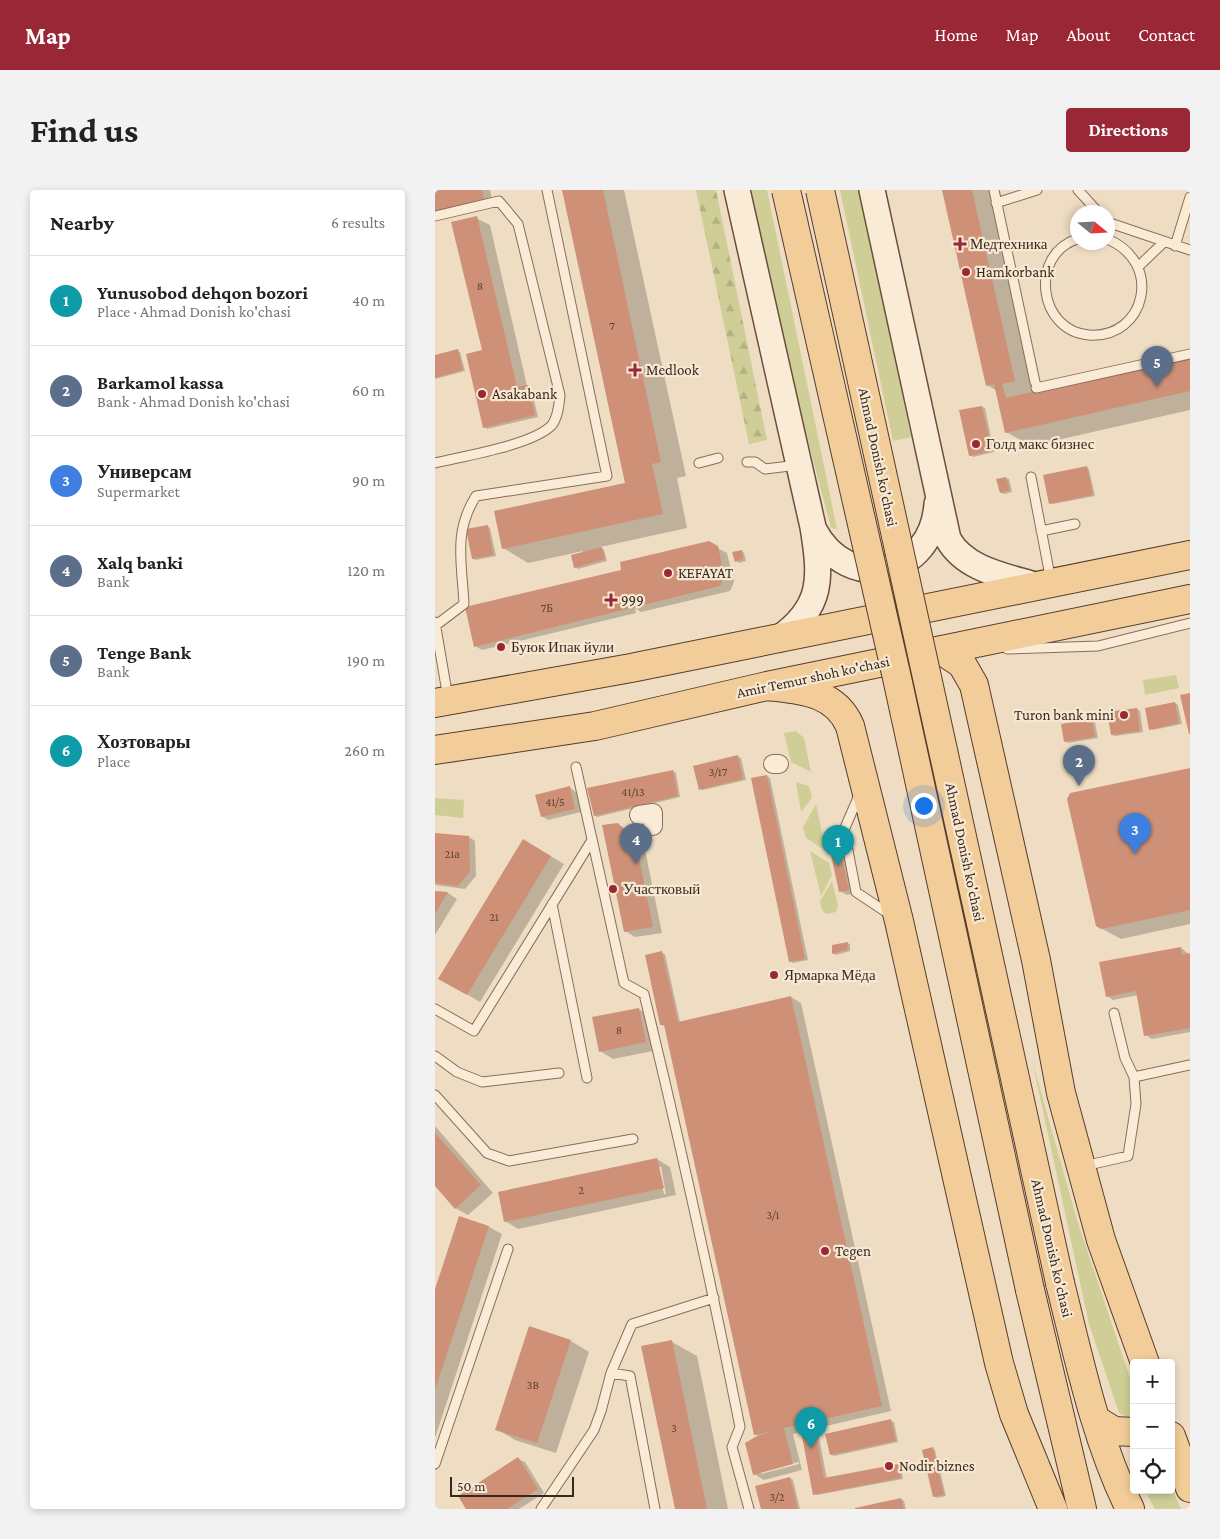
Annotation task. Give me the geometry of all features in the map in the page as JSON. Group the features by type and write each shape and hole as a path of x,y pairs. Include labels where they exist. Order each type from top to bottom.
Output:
{"main road":[{"name":"Ahmad Donish ko'chasi","path":"786,190 897,678 1030,1290 1082,1509"},
{"name":"Ahmad Donish ko'chasi","path":"820,190 1060,1283 1106,1454 1130,1509"},
{"path":"442,702 631,668 1190,555"},
{"name":"Amir Temur shoh ko'chasi","path":"435,750 562,733 767,686 1190,599"},
{"path":"941,650 962,664 974,685 1036,960 1061,1093 1101,1240 1144,1359"},
{"path":"767,686 812,693 825,697 837,706 850,726 899,921 999,1363 1014,1414 1053,1509"},
{"path":"1014,1414 1073,1509"},
{"path":"1096,1420 1114,1431 1130,1432"},
{"path":"1175,1447 1190,1488"}],"street":[{"path":"737,190 813,527 819,565 817,587 803,616 778,639"},
{"path":"873,190 948,539 958,554 972,564 1045,585"},
{"path":"813,527 825,546 842,560 864,569 888,570 911,557 928,537 936,516 937,492"},
{"path":"639,815 653,813 653,826"}],"lane":[{"path":"442,702 435,624 464,604 460,530 466,511 476,496 607,476 547,190"},
{"path":"994,190 1035,385 1190,354"},
{"path":"996,203 1037,190"},
{"path":"1078,190 1092,205"},
{"path":"1175,246 1190,197"},
{"path":"435,216 499,201 517,224 560,396 558,411 553,424 530,439 435,463"},
{"path":"1115,225 1190,250"},
{"path":"1070,243 1057,252 1045,275 1045,292 1050,308 1060,322 1072,330 1088,335 1105,334 1121,327 1133,315 1141,299 1143,282 1139,266 1129,252 1115,242"},
{"path":"1139,266 1164,242"},
{"path":"699,463 718,458"},
{"path":"747,462 755,462 765,469 798,465"},
{"path":"1031,477 1041,531 1045,585"},
{"path":"1041,531 1075,524"},
{"path":"941,650 1099,646 1190,624"},
{"path":"576,767 623,983 644,994 714,1298 740,1427 732,1447 749,1509"},
{"path":"435,1009 473,1031 592,840"},
{"path":"552,904 587,1078"},
{"path":"1081,1167 1128,1156 1136,1104 1134,1077 1125,1058 1114,1013"},
{"path":"435,1056 457,1072 482,1082 559,1073"},
{"path":"1134,1077 1190,1065"},
{"path":"435,1095 487,1153 509,1161 633,1139"},
{"path":"435,1464 508,1249"},
{"path":"541,1509 594,1430 611,1373 632,1324 714,1298"},
{"path":"611,1373 630,1376 655,1509"}],"green space":[{"path":"696,190 716,190 767,440 749,444"},
{"path":"750,190 767,190 837,529 831,528 806,433"},
{"path":"840,190 859,190 911,437 893,441"},
{"path":"1176,675 1179,688 1145,695 1143,680"},
{"path":"796,731 804,738 811,772 791,762 784,733"},
{"path":"796,782 809,786 812,798 801,812"},
{"path":"435,798 464,800 463,818 435,815"},
{"path":"816,804 826,851 806,838 803,827"},
{"path":"810,851 829,863 832,875 821,896"},
{"path":"832,881 838,905 836,912 826,914 822,910 820,901"},
{"path":"1032,1060 1077,1220 1130,1378 1130,1418 1119,1413 1089,1324"},
{"path":"1147,1494 1174,1494 1181,1509 1155,1509"}],"building":[{"path":"435,190 482,190 484,199 435,210"},
{"path":"562,190 603,190 661,462 652,464 663,514 502,549 494,511 625,483"},
{"path":"942,190 972,190 1015,381 1002,384 1006,398 1190,356 1190,391 1005,433 994,384 986,386"},
{"path":"477,216 517,387 528,385 535,415 483,428 466,354 482,350 451,222"},
{"path":"458,349 463,370 435,378 435,355"},
{"path":"982,406 992,451 969,456 959,410"},
{"path":"1087,466 1093,495 1049,504 1043,475"},
{"path":"1006,477 1010,490 1000,493 996,479"},
{"path":"488,525 493,555 472,559 466,529"},
{"path":"709,541 718,546 724,576 720,586 474,647 465,607 621,570 620,562"},
{"path":"602,547 605,559 574,568 571,555"},
{"path":"742,550 743,559 735,562 732,552"},
{"path":"1190,693 1190,734 1189,734 1180,695"},
{"path":"1175,702 1179,723 1149,730 1145,708"},
{"path":"1137,708 1140,731 1111,735 1107,712"},
{"path":"1092,719 1095,737 1064,742 1061,724"},
{"path":"738,755 743,779 699,790 693,766"},
{"path":"1190,768 1190,910 1101,929 1096,926 1067,799 1070,793"},
{"path":"673,770 678,796 594,816 587,788"},
{"path":"767,775 805,959 789,962 751,778"},
{"path":"570,786 575,809 541,817 535,795"},
{"path":"618,823 626,832 634,833 653,927 624,932 602,825"},
{"path":"435,833 469,836 470,872 458,886 435,883"},
{"path":"523,839 551,856 467,995 438,979"},
{"path":"838,839 849,890 839,892 828,841"},
{"path":"435,891 448,892 435,914"},
{"path":"848,942 847,950 832,954 832,945"},
{"path":"1181,947 1182,955 1190,953 1190,1028 1144,1036 1136,991 1106,997 1099,962"},
{"path":"662,951 678,1022 791,996 882,1406 784,1428 793,1464 753,1475 745,1443 757,1436 774,1431 754,1435 664,1025 660,1025 645,955"},
{"path":"639,1008 646,1042 599,1052 592,1017"},
{"path":"435,1133 481,1185 455,1209 435,1186"},
{"path":"657,1158 664,1188 504,1222 498,1192"},
{"path":"459,1216 489,1226 435,1390 435,1289"},
{"path":"529,1326 571,1340 537,1443 495,1430"},
{"path":"672,1340 707,1509 675,1509 641,1346"},
{"path":"891,1419 896,1441 830,1455 825,1434"},
{"path":"815,1429 824,1478 898,1464 901,1478 813,1495 801,1431"},
{"path":"933,1447 944,1495 933,1497 922,1450"},
{"path":"518,1457 538,1489 507,1509 466,1509 458,1496"},
{"path":"790,1477 798,1509 761,1509 755,1486"},
{"path":"901,1498 904,1509 855,1509 855,1508"}],"place":[{"name":"Медтехника","path":"960,244"},
{"name":"Hamkorbank","path":"966,272"},
{"name":"Medlook","path":"635,370"},
{"name":"Tenge Bank","path":"1157,387"},
{"name":"Asakabank","path":"482,394"},
{"name":"Голд макс бизнес","path":"976,444"},
{"name":"KEFAYAT","path":"668,573"},
{"name":"999","path":"611,600"},
{"name":"Буюк Ипак йули","path":"501,647"},
{"name":"Turon bank mini","path":"1124,715"},
{"name":"Barkamol kassa","path":"1079,786"},
{"name":"Универсам","path":"1135,854"},
{"name":"Xalq banki","path":"636,864"},
{"name":"Yunusobod dehqon bozori","path":"838,866"},
{"name":"Участковый","path":"613,889"},
{"name":"Ярмарка Мёда","path":"774,975"},
{"name":"Tegen","path":"825,1251"},
{"name":"Хозтовары","path":"811,1448"},
{"name":"Nodir biznes","path":"889,1466"}]}
